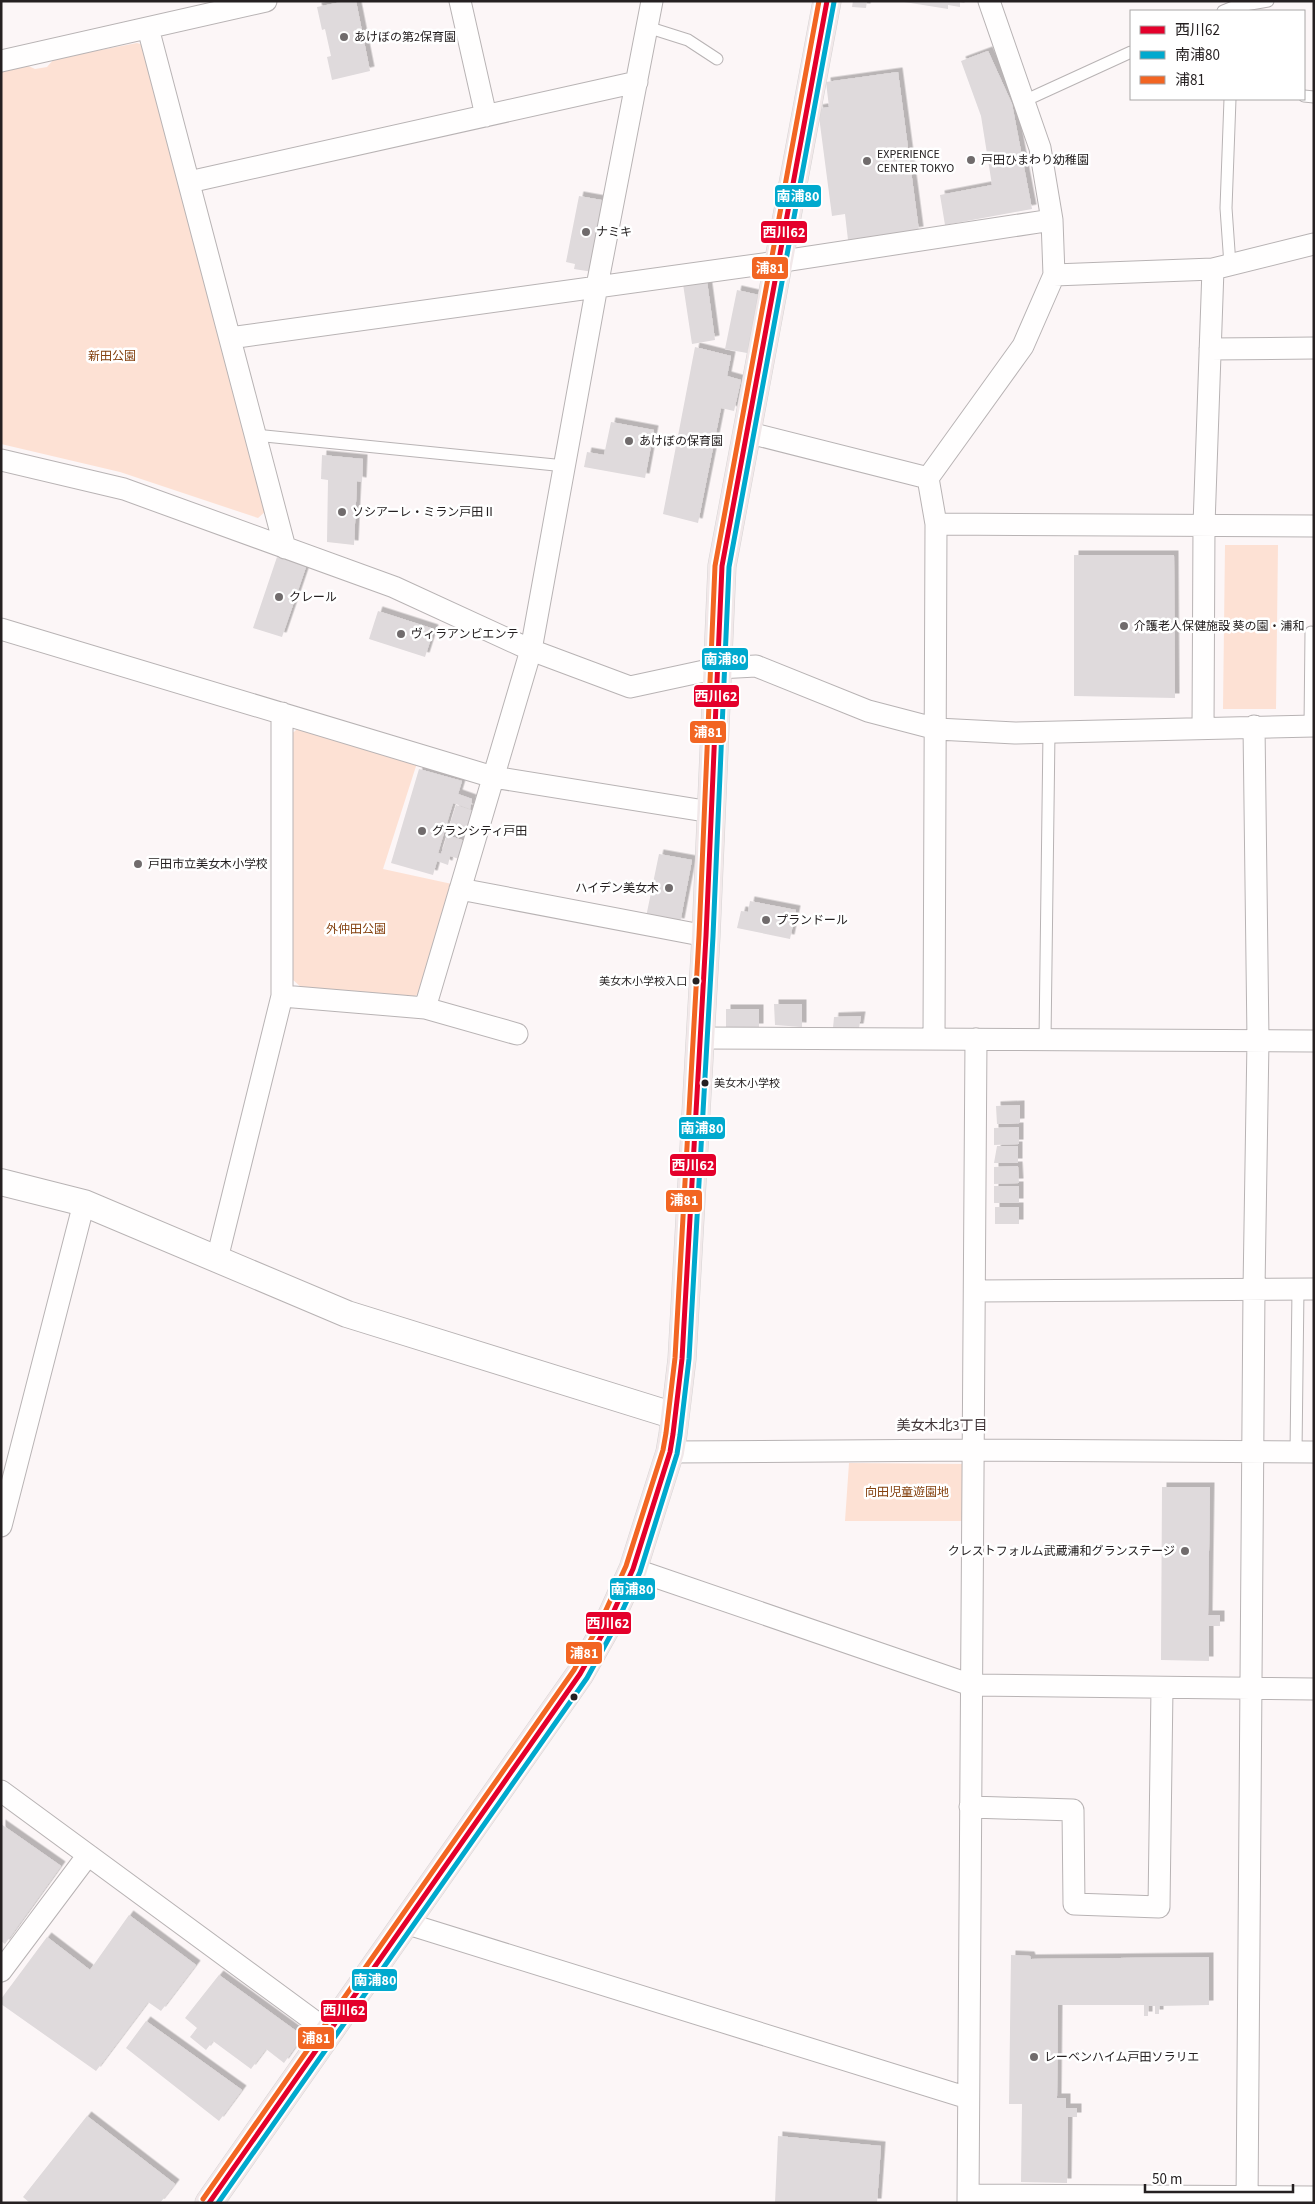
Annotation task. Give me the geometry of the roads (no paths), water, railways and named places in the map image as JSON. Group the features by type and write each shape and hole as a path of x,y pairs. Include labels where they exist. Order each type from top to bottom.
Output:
{"main road":[{"path":"209,2203 580,1674 607,1626 633,1569 670,1452 682,1359 706,936 722,566 827,1"}],"street":[{"path":"1,61 266,1"},
{"path":"460,1 486,116"},
{"path":"425,1008 531,650 597,286 652,1"},
{"path":"934,1039 937,729 936,524 928,478 1024,346 1054,275 1052,220 1040,148 989,1"},
{"path":"148,28 285,548"},
{"path":"189,182 637,82"},
{"path":"230,338 778,262 1052,220"},
{"path":"1054,275 1221,267 1314,244"},
{"path":"1203,728 1204,525 1210,349 1221,267"},
{"path":"1210,349 1314,348"},
{"path":"746,432 928,478"},
{"path":"1,460 124,489 394,587 531,650 630,687 718,668 756,666 868,711 937,729 1015,733 1312,726"},
{"path":"936,524 1314,526"},
{"path":"1,629 493,777 711,812"},
{"path":"218,1260 282,996 282,714"},
{"path":"1247,2200 1252,1452 1258,1040 1254,726"},
{"path":"460,889 706,936"},
{"path":"282,996 425,1008 517,1034"},
{"path":"699,1038 1314,1041"},
{"path":"976,1039 968,2199 1247,2200 1314,2197"},
{"path":"1,1182 84,1203 347,1314 675,1416"},
{"path":"1,1526 8,1474 84,1203"},
{"path":"975,1291 1306,1289"},
{"path":"670,1452 974,1450 1305,1452"},
{"path":"633,1569 971,1685 1251,1690 1314,1689"},
{"path":"970,1807 1072,1810 1074,1904 1159,1907 1162,1688"},
{"path":"1,1791 329,2032"},
{"path":"1,1970 88,1855"},
{"path":"405,1923 968,2098"}],"lane":[{"path":"1230,10 1268,1"},
{"path":"647,27 688,40 717,59"},
{"path":"1024,100 1130,52"},
{"path":"1221,267 1226,208 1230,100"},
{"path":"256,435 565,466"},
{"path":"1311,632 1312,726"},
{"path":"1045,1040 1050,732"},
{"path":"1305,1452 1306,1289"}],"place":[{"name":"あけぼの第2保育園","path":"344,37"},
{"name":"戸田ひまわり幼稚園","path":"971,160"},
{"name":"EXPERIENCE CENTER TOKYO","path":"867,161"},
{"name":"ナミキ","path":"586,232"},
{"name":"あけぼの保育園","path":"629,441"},
{"name":"ソシアーレ・ミラン戸田Ⅱ","path":"342,512"},
{"name":"クレール","path":"279,597"},
{"name":"介護老人保健施設 葵の園・浦和","path":"1124,626"},
{"name":"ヴィラアンビエンテ","path":"401,634"},
{"name":"グランシティ戸田","path":"422,831"},
{"name":"戸田市立美女木小学校","path":"138,864"},
{"name":"ハイデン美女木","path":"669,888"},
{"name":"プランドール","path":"766,920"},
{"name":"美女木小学校入口","path":"696,981"},
{"name":"美女木小学校","path":"705,1083"},
{"name":"クレストフォルム武蔵浦和グランステージ","path":"1185,1551"},
{"name":"レーベンハイム戸田ソラリエ","path":"1034,2057"}],"district":[{"name":"美女木北3丁目","path":"942,1426"}],"park label":[{"name":"新田公園","path":"112,356"},
{"name":"外仲田公園","path":"356,929"},
{"name":"向田児童遊園地","path":"907,1492"}]}
